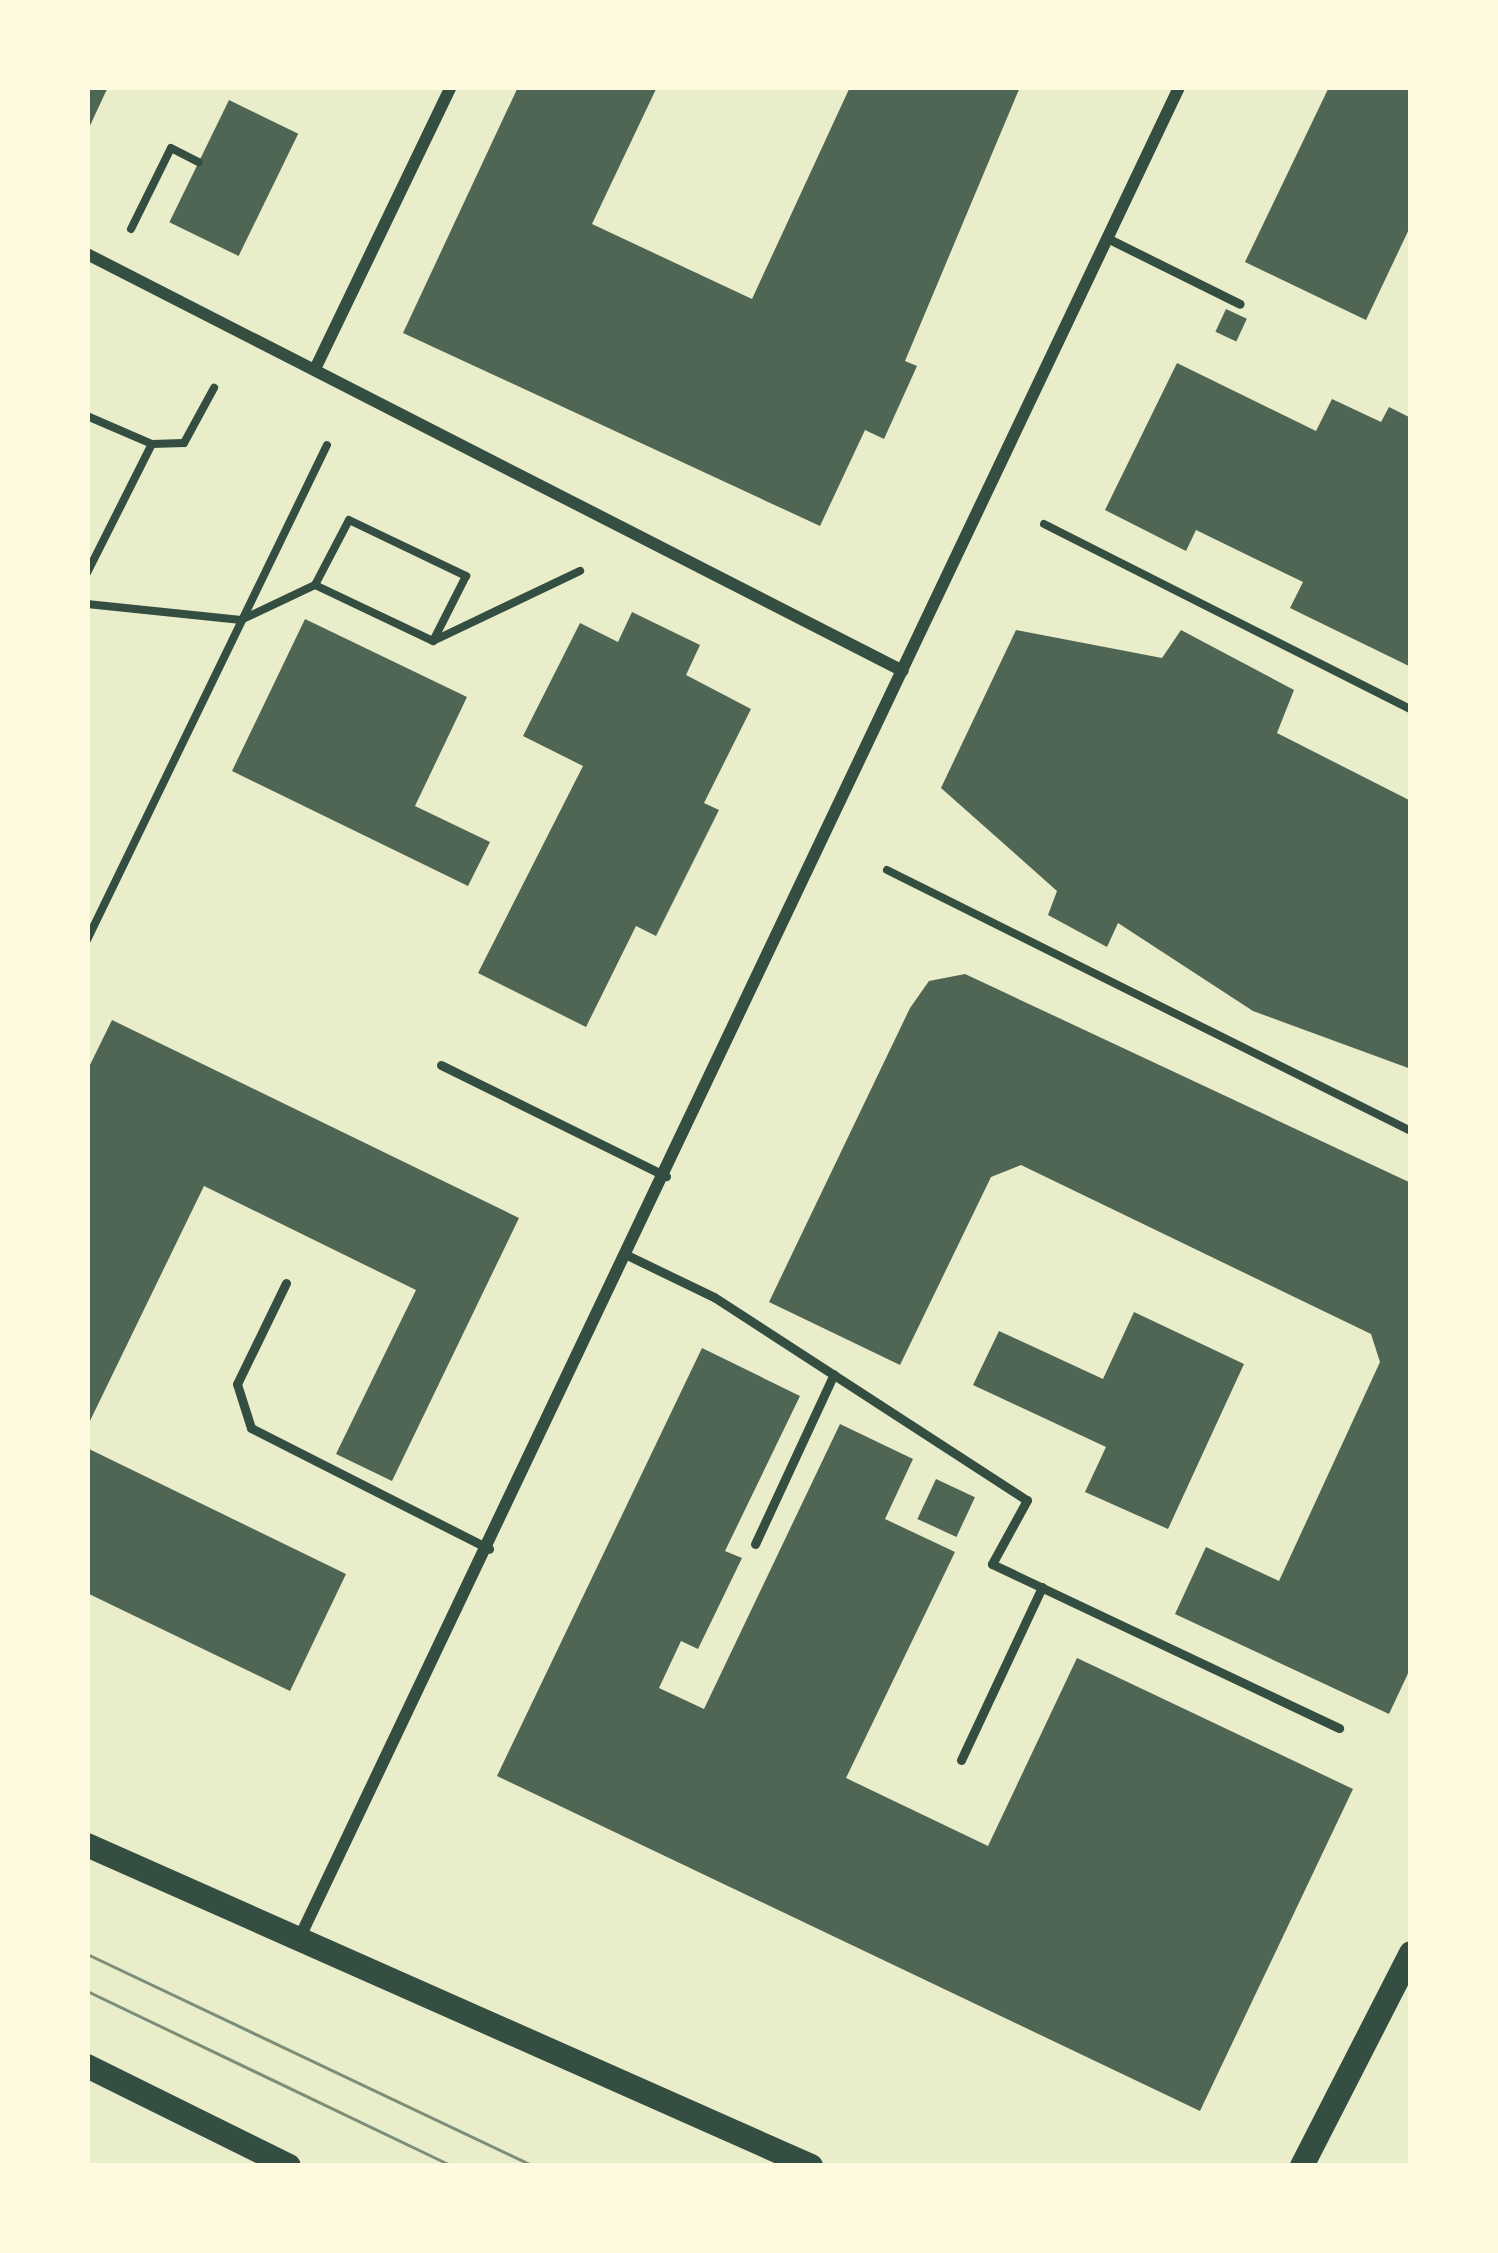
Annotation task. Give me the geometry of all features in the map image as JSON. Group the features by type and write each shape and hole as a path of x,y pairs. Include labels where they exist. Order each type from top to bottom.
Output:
{"main road":[{"path":"87,1845 298,1943 811,2166"},
{"path":"1302,2166 1411,1953"},
{"path":"87,2066 289,2166"}],"street":[{"path":"316,367 452,87"},
{"path":"298,1943 1179,87"},
{"path":"87,254 903,671"}],"lane":[{"path":"1108,238 1240,304"},
{"path":"442,1065 666,1176"},
{"path":"628,1256 714,1297 1027,1500 992,1564 1339,1728"},
{"path":"286,1283 237,1384 251,1429 489,1549"},
{"path":"755,1544 834,1374"},
{"path":"961,1760 1042,1587"}],"path":[{"path":"130,229 171,148 199,161"},
{"path":"87,416 152,444 184,443 214,388"},
{"path":"87,573 152,444"},
{"path":"87,940 327,445"},
{"path":"87,604 241,620 315,585 349,520 466,576 433,641"},
{"path":"1044,524 1411,709"},
{"path":"433,641 580,571"},
{"path":"315,585 433,641"},
{"path":"887,870 1411,1131"}],"building":[{"path":"87,87 108,87 87,132"},
{"path":"518,87 657,87 592,224 752,299 850,87 1020,87 905,361 917,366 884,439 865,430 820,526 403,333"},
{"path":"1329,87 1411,87 1411,225 1366,320 1245,262"},
{"path":"229,100 298,134 239,256 169,222"},
{"path":"1226,309 1247,319 1236,341 1215,332"},
{"path":"1177,363 1316,431 1332,399 1381,422 1389,407 1411,418 1411,667 1290,608 1303,582 1196,530 1186,551 1105,510"},
{"path":"632,612 700,645 686,675 751,709 704,803 719,810 656,936 636,926 586,1027 478,973 583,766 523,736 580,623 618,642"},
{"path":"305,619 467,697 415,806 490,842 468,886 232,771"},
{"path":"1016,630 1162,658 1181,630 1294,690 1277,733 1411,801 1411,1069 1253,1011 1118,923 1107,947 1048,915 1057,891 941,788"},
{"path":"965,974 1411,1183 1411,1667 1389,1714 1175,1614 1206,1547 1279,1581 1380,1362 1371,1334 1021,1165 991,1177 900,1365 769,1302 910,1008 929,981"},
{"path":"112,1020 519,1218 392,1481 336,1454 416,1290 204,1186 87,1427 87,1071"},
{"path":"1134,1312 1244,1364 1168,1529 1085,1492 1106,1447 973,1385 999,1331 1103,1379"},
{"path":"702,1348 800,1396 725,1551 742,1558 698,1649 681,1641 659,1688 704,1709 840,1424 913,1459 885,1519 955,1552 846,1778 988,1846 1077,1658 1353,1789 1200,2111 497,1776"},
{"path":"87,1448 346,1574 290,1691 87,1593"},
{"path":"936,1479 975,1497 956,1537 917,1519"}],"tram line":[{"path":"87,1954 533,2166"},
{"path":"87,1991 452,2166"}]}
